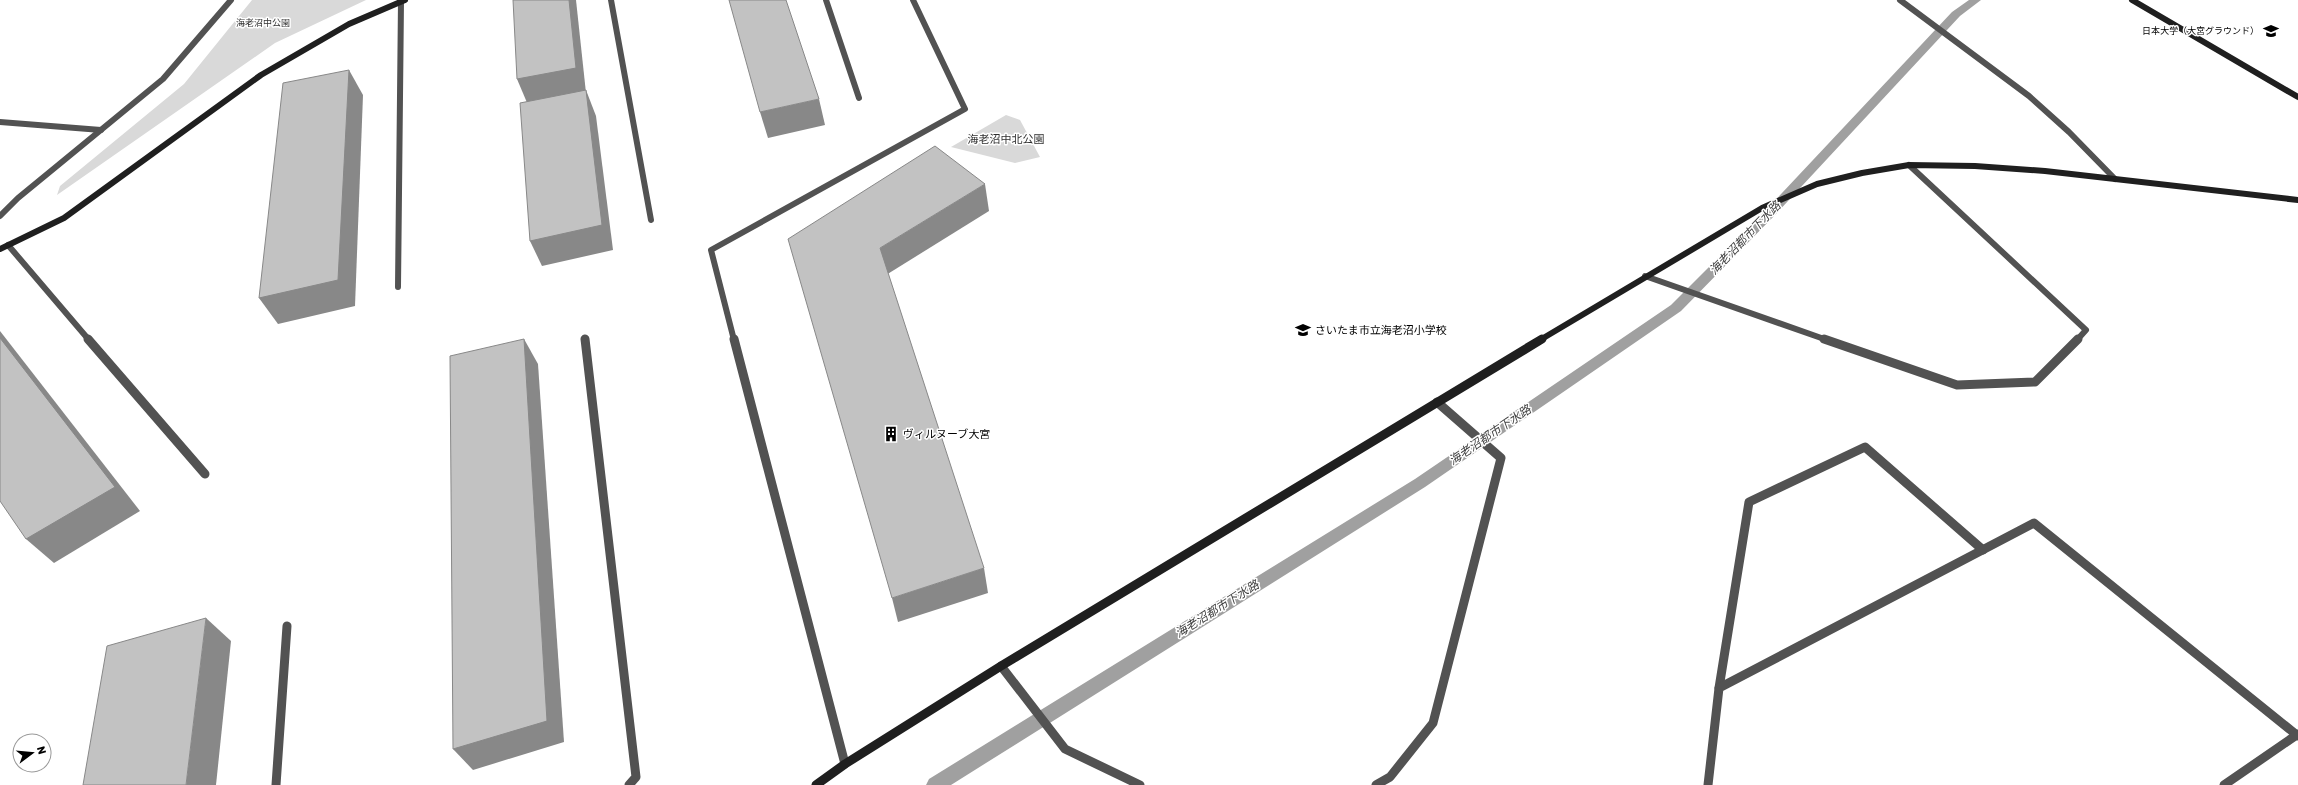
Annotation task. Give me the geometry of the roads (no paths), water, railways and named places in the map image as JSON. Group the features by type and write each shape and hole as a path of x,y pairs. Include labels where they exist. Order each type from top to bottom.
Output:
{"street":[{"path":"0,216 163,79 231,0"},
{"path":"611,0 651,220"},
{"path":"826,0 859,98"},
{"path":"845,764 711,250 965,109 913,0"},
{"path":"1900,0 2029,96 2069,132 2115,179"},
{"path":"2132,0 2298,97"},
{"path":"0,249 64,218 262,75 349,24 403,1 398,287"},
{"path":"0,122 102,130"},
{"path":"816,785 845,764 1001,666 1645,276 1762,208 1817,184 1862,173 1910,165 1983,167 2115,179 2298,200"},
{"path":"1645,276 1957,385 2036,382 2086,330 1910,165"},
{"path":"8,245 205,474"},
{"path":"585,339 636,777 629,785"},
{"path":"1376,785 1390,777 1434,723 1501,458 1437,402"},
{"path":"1708,785 1719,688 1749,502 1865,447 1983,550"},
{"path":"1719,688 2034,523 2298,735 2224,785"},
{"path":"276,785 287,626"},
{"path":"1001,666 1065,750 1140,785"}],"waterway":[{"name":"海老沼都市下水路","path":"935,785 1420,483 1676,308 1771,212 1956,14 1976,0"}],"place":[{"name":"日本大学（大宮グラウンド）","path":"2271,31"},
{"name":"さいたま市立海老沼小学校","path":"1303,330"},
{"name":"ヴィルヌーブ大宮","path":"891,434"}],"park label":[{"name":"海老沼中公園","path":"263,23"},
{"name":"海老沼中北公園","path":"1006,139"}]}
